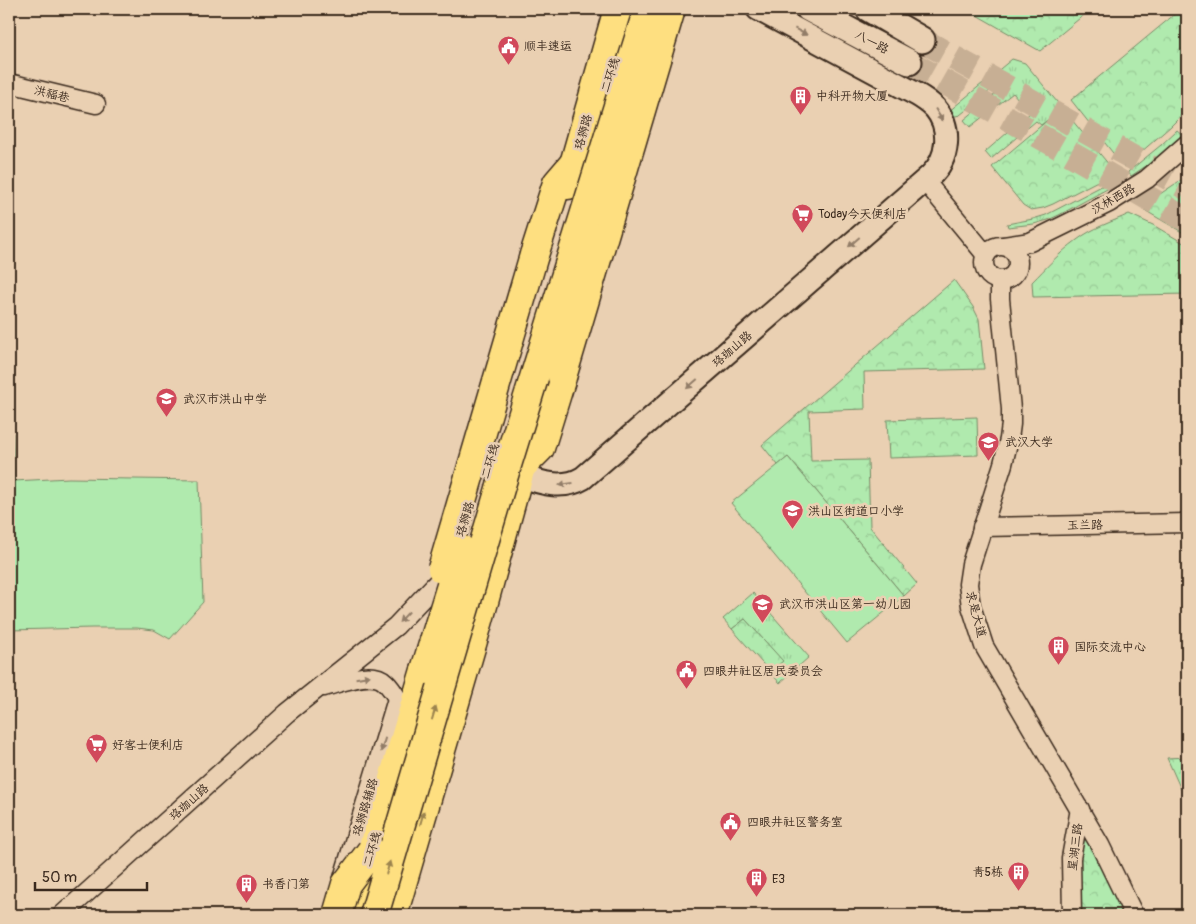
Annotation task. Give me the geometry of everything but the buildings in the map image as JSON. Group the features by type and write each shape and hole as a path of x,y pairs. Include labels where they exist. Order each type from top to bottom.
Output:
{"main road":[{"name":"珞狮路","path":"348,915 402,706 450,569 575,162 618,9"},
{"name":"二环线","path":"353,915 425,670 630,9"},
{"name":"八一路","path":"809,9 909,62"},
{"path":"869,9 922,40"},
{"path":"520,471 540,448 562,377 661,12"},
{"path":"394,915 520,471 661,12"},
{"name":"二环线","path":"374,915 504,475 661,12"},
{"path":"425,670 425,626 534,255 557,183 575,162"},
{"path":"337,915 346,884 371,851"}],"street":[{"name":"珞珈山路","path":"520,471 542,482 558,485 571,484 583,478 935,172 942,162 946,149 946,133 943,122 930,104 916,94 758,9"},
{"name":"洪福巷","path":"9,83 96,104"},
{"name":"汉林西路","path":"1000,252 1030,242 1109,203 1146,179 1187,144"},
{"path":"928,178 1000,252 1018,266 1014,275 1000,281 987,274 984,264 1000,252"},
{"name":"求是大道","path":"1000,281 1001,308 1012,409 1011,424 1003,464 971,564 968,584 971,606 984,646 1080,809 1134,915"},
{"name":"玉兰路","path":"982,527 1187,523"},
{"name":"珞珈山路","path":"62,915 287,713 396,626 450,569"},
{"name":"珞珈山路","path":"316,689 364,676 374,676 386,682 402,706"},
{"name":"珞狮路辅路","path":"332,915 402,706"},
{"name":"星湖三路","path":"1072,915 1071,858 1080,809"}],"green space":[{"path":"966,9 1091,9 1040,51"},
{"path":"1181,9 1187,9 1187,110 1124,167 1071,100"},
{"path":"1012,59 1025,63 1062,108 1041,125 1036,121 991,159 985,152 1030,113 1013,93 970,127 964,120 1006,85 1002,81 960,115 951,117 948,112"},
{"path":"1062,108 1115,172 1053,204 1031,210 1023,205 992,167"},
{"path":"1177,130 1183,135 1149,164 1131,176 1128,172"},
{"path":"1187,176 1187,235 1146,211 1142,206"},
{"path":"1119,177 1122,181 1048,220 1034,224 1008,227 1007,224 1046,215"},
{"path":"1129,214 1153,225 1187,245 1187,294 1033,297 1032,282 1053,260 1089,232"},
{"path":"954,280 979,319 984,369 864,372 865,409 809,411 811,461 868,460 870,527 917,584 904,596 788,457 778,465 762,445"},
{"path":"12,415 14,481 69,478 199,480 203,602 170,639 154,630 137,628 9,630 9,416"},
{"path":"977,417 978,455 889,458 887,420"},
{"path":"788,457 904,596 847,643 731,503"},
{"path":"753,593 809,657 780,683 770,672 782,661 745,619 732,629 723,619"},
{"path":"745,619 783,661 770,672 732,629"},
{"path":"1187,757 1187,803 1167,758"},
{"path":"1082,822 1130,915 1077,915 1076,858"}],"tunnel":[{"path":"922,40 1187,188"},
{"path":"909,62 1187,220"}],"place":[{"name":"顺丰速运","path":"508,65"},
{"name":"中科开物大厦","path":"800,115"},
{"name":"Today今天便利店","path":"802,233"},
{"name":"武汉市洪山中学","path":"167,418"},
{"name":"武汉大学","path":"989,461"},
{"name":"洪山区街道口小学","path":"792,530"},
{"name":"武汉市洪山区第一幼儿园","path":"763,623"},
{"name":"国际交流中心","path":"1058,666"},
{"name":"四眼井社区居民委员会","path":"687,690"},
{"name":"好客士便利店","path":"96,764"},
{"name":"四眼井社区警务室","path":"731,841"},
{"name":"青5栋","path":"1019,891"},
{"name":"E3","path":"756,898"},
{"name":"书香门第","path":"246,903"}]}
